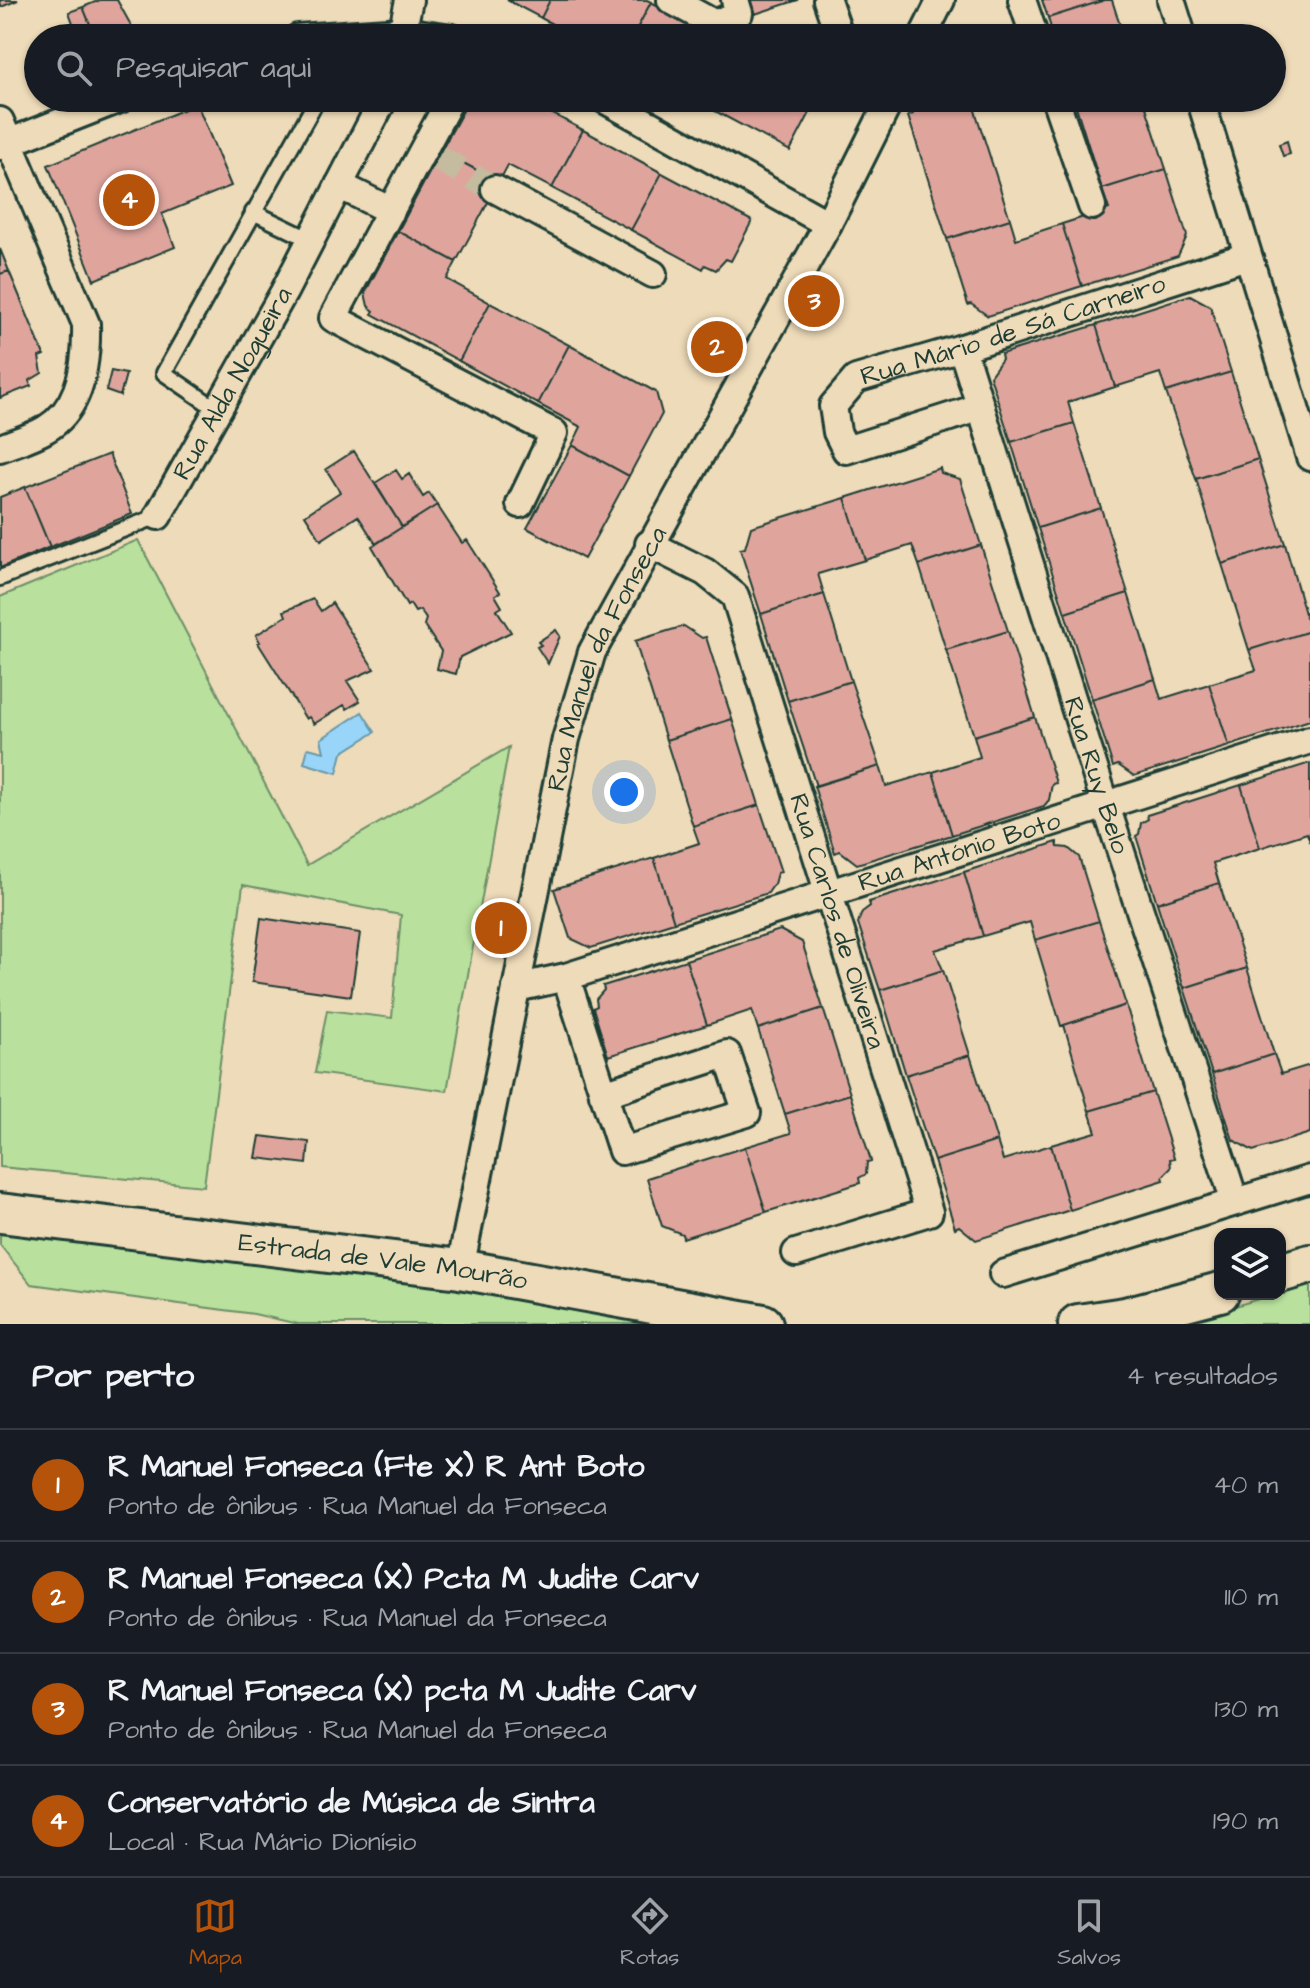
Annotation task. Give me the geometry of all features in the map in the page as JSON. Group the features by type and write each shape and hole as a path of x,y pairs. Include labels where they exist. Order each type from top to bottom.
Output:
{"street":[{"path":"404,24 409,0"},
{"path":"671,0 715,24 739,13 735,0"},
{"path":"827,0 835,24"},
{"path":"929,24 941,0"},
{"path":"1022,0 1030,24"},
{"path":"1171,0 1179,24"},
{"path":"0,448 46,429 70,406 85,368 87,343 86,324 3,137 79,112"},
{"name":"Rua Alda Nogueira","path":"158,516 311,240 377,112"},
{"path":"446,112 431,153 391,211 333,318 554,433 520,504"},
{"path":"627,112 828,224"},
{"name":"Rua Manuel da Fonseca","path":"460,1269 566,739 592,652 828,224 884,112"},
{"path":"1060,112 1092,206"},
{"path":"1204,112 1310,457"},
{"path":"339,185 391,211"},
{"path":"495,189 653,274"},
{"name":"Rua Mário de Sá Carneiro","path":"981,407 846,450 837,432 833,406 856,379 1247,256"},
{"name":"Rua Ruy Belo","path":"962,348 1235,1202"},
{"name":"Rua Carlos de Oliveira","path":"649,544 705,572 735,596 929,1212 796,1253"},
{"name":"Rua António Boto","path":"516,988 566,977 1310,740"},
{"path":"566,977 603,1094 622,1151 747,1113 727,1054 603,1094"},
{"path":"1003,1274 1310,1179"},
{"name":"Estrada de Vale Mourão","path":"0,1213 460,1269 763,1324"},
{"path":"1286,1271 1310,1264"},
{"path":"1078,1324 1125,1317 1214,1294"}],"lane":[{"path":"218,410 164,373 310,112"},
{"path":"253,212 311,240"},
{"name":"Rua Alda Nogueira","path":"0,578 158,516"}],"green space":[{"path":"138,540 307,865 509,747 447,1091 315,1073 327,1010 392,1018 401,915 243,885 204,1186 0,1167 0,597"},
{"path":"0,1233 483,1289 660,1324 298,1324 254,1314 31,1284 0,1245"},
{"path":"1310,1283 1310,1324 1177,1324 1255,1300 1286,1300 1286,1290"}],"water":[{"path":"362,712 375,732 342,753 337,773 304,763 308,748 324,752 321,739"}],"building":[{"path":"0,0 18,0 1,7"},
{"path":"100,0 117,0 130,24 90,24 83,7"},
{"path":"507,0 550,0 541,18"},
{"path":"550,0 651,2 639,24 552,24 541,18"},
{"path":"750,0 798,0 755,14"},
{"path":"1042,0 1105,0 1048,18"},
{"path":"1112,0 1120,24 1050,24 1048,18"},
{"path":"651,2 692,24 639,24"},
{"path":"83,7 90,24 73,24 69,12"},
{"path":"177,112 200,112 231,186 162,214 175,247 94,280 48,165"},
{"path":"462,112 549,112 583,130 552,188 508,165 499,182 441,151"},
{"path":"717,112 810,112 790,151"},
{"path":"976,112 1010,219 947,239 908,116"},
{"path":"1078,112 1148,112 1166,169 1102,189"},
{"path":"583,130 662,173 631,230 552,188"},
{"path":"1287,141 1290,154 1283,156 1279,144"},
{"path":"441,151 499,182 456,262 398,231"},
{"path":"1166,169 1187,236 1178,256 1082,286 1062,224 1109,209 1102,189"},
{"path":"662,173 752,221 731,261 726,259 716,270 705,265 703,269 631,230"},
{"path":"1010,219 1016,239 1062,224 1082,286 988,316 968,305 947,239"},
{"path":"398,231 456,262 447,279 490,303 459,361 372,314 374,311 368,306 365,293"},
{"path":"0,249 9,271 0,274"},
{"path":"9,271 44,355 39,357 42,373 29,381 31,386 0,398 0,274"},
{"path":"1190,295 1210,306 1231,372 1166,392 1160,373 1115,387 1096,325"},
{"path":"490,303 569,345 538,404 459,361"},
{"path":"1096,325 1115,387 1068,402 1074,423 1011,442 990,376 1002,359 1001,354"},
{"path":"569,345 656,392 662,414 629,476 572,445 581,427 538,404"},
{"path":"111,371 126,374 120,396 106,391"},
{"path":"1231,372 1258,459 1196,479 1166,392"},
{"path":"1074,423 1101,508 1038,528 1011,442"},
{"path":"572,445 629,476 584,559 527,528"},
{"path":"354,451 402,527 376,544 358,516 321,540 305,515 340,492 326,469"},
{"path":"109,454 132,514 50,547 25,487"},
{"path":"1258,459 1285,544 1222,564 1196,479"},
{"path":"940,468 941,473 960,479 981,545 919,565 912,545 865,560 845,498"},
{"path":"396,470 402,479 409,474 423,497 429,493 437,505 402,527 375,483"},
{"path":"25,487 50,547 0,568 0,497"},
{"path":"845,498 865,560 818,574 824,594 761,614 740,549 745,548 751,527"},
{"path":"437,505 462,543 467,540 500,592 495,595 502,607 497,610 511,632 460,657 456,674 437,669 441,651 424,625 426,619 420,610 415,612 410,604 407,606 372,546"},
{"path":"1101,508 1128,593 1065,613 1038,528"},
{"path":"1285,544 1310,631 1249,650 1222,564"},
{"path":"981,545 1008,631 946,650 919,565"},
{"path":"1128,593 1155,679 1092,699 1065,613"},
{"path":"824,594 851,681 788,701 761,614"},
{"path":"313,599 321,611 332,603 374,669 347,681 360,701 347,709 344,705 314,724 309,717 306,719 256,635 286,616 284,611"},
{"path":"684,626 702,638 706,637 732,719 666,740 635,641"},
{"path":"556,630 560,636 548,664 537,647 541,645 538,642"},
{"path":"1008,631 1035,717 974,736 946,650"},
{"path":"1310,631 1310,720 1229,746 1209,684 1256,670 1249,650"},
{"path":"1155,679 1161,699 1209,684 1229,746 1134,776 1118,765 1113,767 1092,699"},
{"path":"851,681 880,766 816,786 788,701"},
{"path":"1035,717 1056,783 1052,784 1049,800 1044,806 952,835 933,772 980,757 974,736"},
{"path":"732,719 759,805 693,826 666,740"},
{"path":"1310,763 1310,842 1307,833 1260,848 1241,785"},
{"path":"880,766 886,786 933,772 952,835 857,864 840,851 835,853 814,786"},
{"path":"1241,785 1260,848 1213,863 1219,883 1157,903 1136,836 1141,823 1148,819 1147,815"},
{"path":"759,805 781,872 777,873 768,893 674,922 654,858 699,843 693,826"},
{"path":"1057,842 1058,847 1068,848 1079,857 1099,921 1035,940 1030,922 983,936 964,872"},
{"path":"654,858 674,922 591,948 570,938 554,889"},
{"path":"964,872 983,936 935,950 943,970 880,990 858,923 862,912 870,906 869,902"},
{"path":"1219,883 1247,968 1184,988 1157,903"},
{"path":"261,918 360,933 351,996 252,982"},
{"path":"1099,921 1126,1005 1061,1026 1035,940"},
{"path":"780,930 802,942 823,1008 758,1029 752,1010 707,1025 686,960"},
{"path":"686,960 707,1025 608,1056 593,1008 597,1006 596,999 604,990 603,986"},
{"path":"1247,968 1274,1054 1212,1074 1184,988"},
{"path":"943,970 970,1055 906,1075 880,990"},
{"path":"1126,1005 1153,1092 1089,1111 1064,1025"},
{"path":"823,1008 850,1094 785,1114 758,1029"},
{"path":"1274,1054 1281,1074 1310,1065 1310,1133 1253,1151 1233,1140 1212,1074"},
{"path":"970,1055 997,1141 934,1161 906,1075"},
{"path":"1153,1092 1174,1158 1170,1159 1171,1168 1163,1176 1164,1180 1070,1210 1051,1145 1096,1132 1089,1111"},
{"path":"850,1094 871,1161 867,1162 866,1174 859,1178 860,1183 766,1212 745,1147 791,1133 785,1114"},
{"path":"260,1136 309,1142 307,1164 256,1158"},
{"path":"997,1141 1003,1160 1051,1145 1070,1210 976,1240 959,1226 955,1228 934,1161"},
{"path":"745,1147 766,1212 683,1238 682,1234 662,1226 647,1178"}],"tunnel":[{"path":"438,158 495,189"}],"place":[{"name":"Conservatório de Música de Sintra","path":"129,200"},
{"name":"R Manuel Fonseca (X) pcta M Judite Carv","path":"814,301"},
{"name":"R Manuel Fonseca (X) Pcta M Judite Carv","path":"717,347"},
{"name":"R Manuel Fonseca (Fte X) R Ant Boto","path":"501,928"}]}
